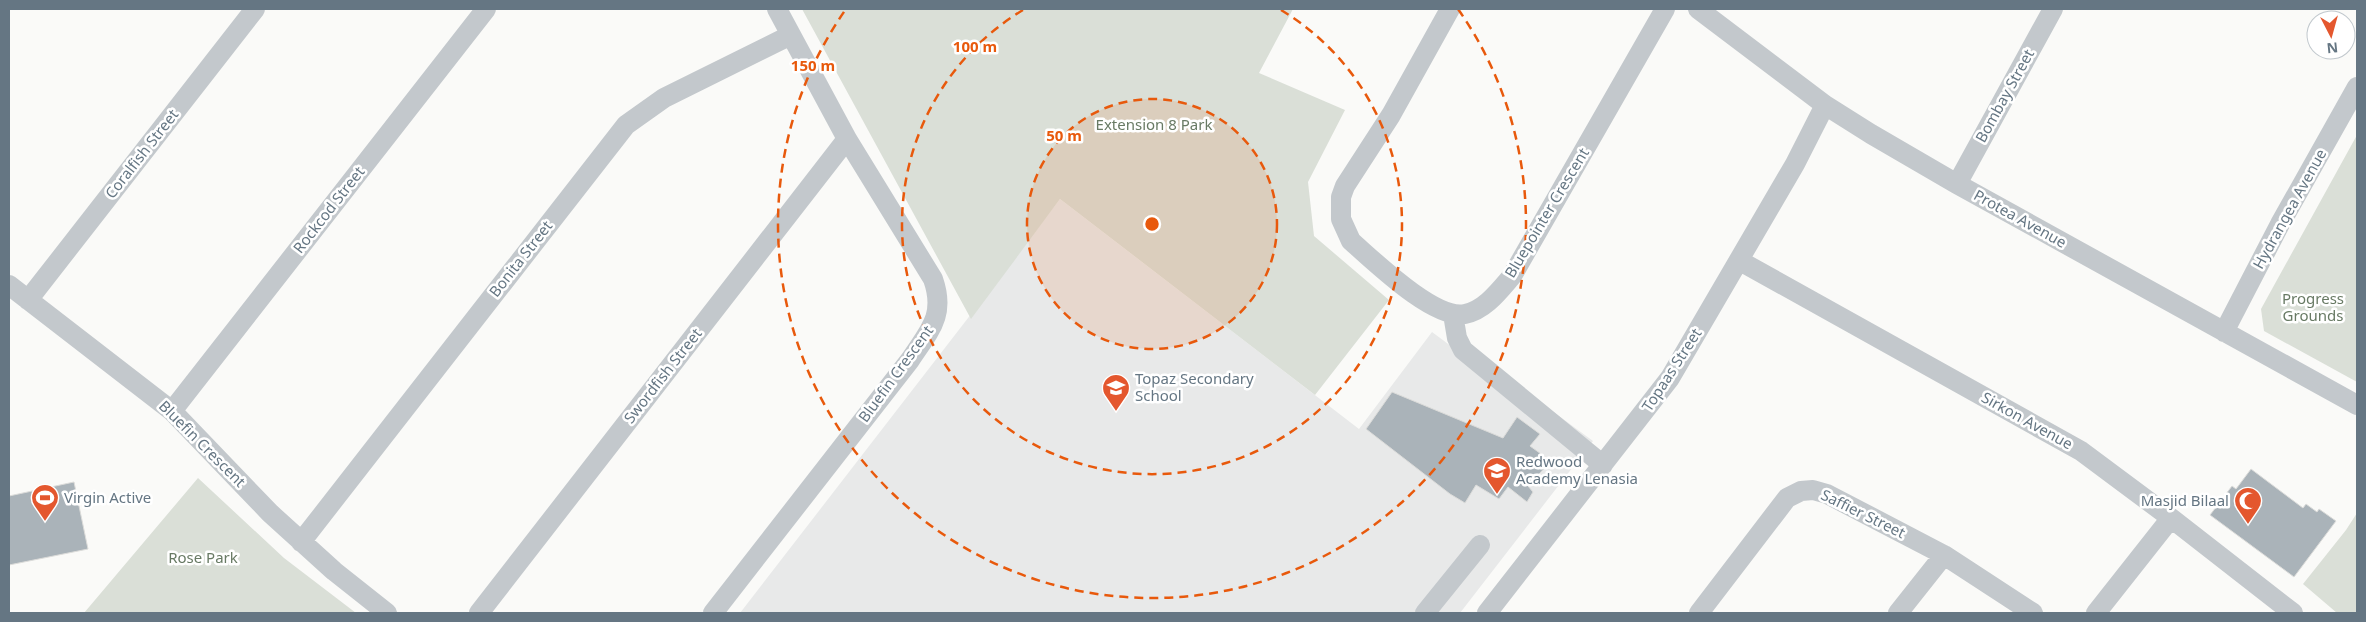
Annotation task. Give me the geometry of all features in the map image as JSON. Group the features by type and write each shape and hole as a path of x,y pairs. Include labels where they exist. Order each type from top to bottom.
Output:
{"street":[{"name":"Coralfish Street","path":"28,300 255,9"},
{"name":"Rockcod Street","path":"172,411 486,9"},
{"name":"Bluefin Crescent","path":"713,613 910,360 934,325 938,314 937,291 933,279 847,139 777,9"},
{"path":"1450,9 1391,115 1345,186 1339,208 1344,230 1351,241 1429,305 1453,314 1458,344 1463,350 1603,465"},
{"name":"Bluepointer Crescent","path":"1453,314 1465,314 1486,303 1512,276 1665,9"},
{"name":"Protea Avenue","path":"1698,9 1825,105 1957,184 2357,404"},
{"name":"Bombay Street","path":"1957,184 2054,9"},
{"name":"Bonita Street","path":"301,542 626,125 664,98 791,35"},
{"name":"Hydrangea Avenue","path":"2224,332 2280,224 2357,87"},
{"name":"Topaas Street","path":"1488,613 1670,378 1795,164 1825,105"},
{"name":"Swordfish Street","path":"479,613 847,139"},
{"name":"Sirkon Avenue","path":"1740,260 2081,451 2171,518 2292,613"},
{"name":"Bluefin Crescent","path":"9,285 172,411 270,513 301,542 388,613"},
{"name":"Saffier Street","path":"1699,613 1787,498 1801,491 1813,490 1827,494 1944,555 2034,613"},
{"path":"2096,613 2171,518"},
{"path":"1425,613 1480,545"},
{"path":"1898,613 1944,555"}],"shaded area":[{"name":"Topaz Secondary School","path":"1060,199 1359,429 1432,332 1459,352 1464,346 1593,441 1460,613 740,613"}],"green space":[{"name":"Extension 8 Park","path":"802,9 1293,9 1259,73 1345,110 1308,182 1314,236 1389,300 1315,395 1060,199 971,319"},
{"name":"Progress Grounds","path":"2357,135 2357,382 2264,331 2261,309"},
{"name":"Rose Park","path":"198,478 284,558 356,613 84,613"},
{"path":"2357,513 2357,613 2337,613 2303,584 2346,530"}],"building":[{"path":"1392,392 1503,438 1517,417 1540,434 1530,446 1551,461 1528,486 1533,492 1527,502 1508,487 1499,499 1476,485 1465,503 1450,494 1366,429"},
{"path":"2251,469 2303,508 2306,504 2317,512 2319,509 2336,521 2294,577 2210,515 2232,486 2236,489"},
{"name":"Virgin Active","path":"74,482 88,549 9,565 9,496"}],"place":[{"name":"Topaz Secondary School","path":"1116,412"},
{"name":"Redwood Academy Lenasia","path":"1497,495"},
{"name":"Virgin Active","path":"45,522"},
{"name":"Masjid Bilaal","path":"2248,525"}]}
